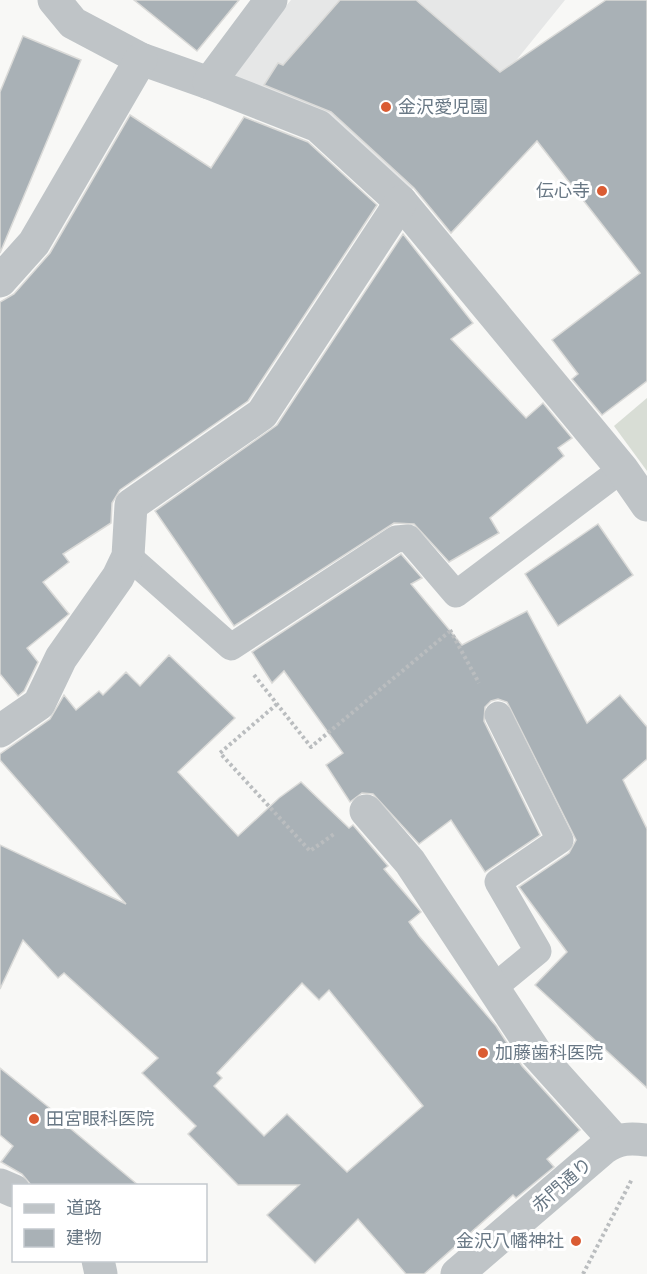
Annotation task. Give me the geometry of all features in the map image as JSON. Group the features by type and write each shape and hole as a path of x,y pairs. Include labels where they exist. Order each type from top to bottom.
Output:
{"street":[{"path":"54,0 74,23 141,59 318,126 401,202 622,470 647,505"},
{"path":"209,83 272,0"},
{"path":"0,281 34,243 141,59"},
{"path":"0,731 39,704 61,658 118,577 128,556 131,505 262,414 401,202"},
{"path":"366,811 410,862 536,1053 615,1141 628,1138 647,1140"},
{"name":"赤門通り","path":"457,1274 615,1141"}],"lane":[{"path":"128,556 231,647 396,539 408,538 456,594 622,470"},
{"path":"492,989 538,951 498,882 560,840 498,715"}],"path":[{"path":"456,594 450,632 498,715"},
{"path":"231,647 311,747 450,632"},
{"path":"277,704 220,753 310,851 366,811"},
{"path":"583,1274 636,1171"}],"shaded area":[{"name":"金沢愛児園","path":"291,0 565,0 410,192 358,141 230,73"},
{"path":"647,398 647,471 614,426"}],"building":[{"path":"134,0 239,0 197,51"},
{"path":"340,0 416,0 500,72 606,0 647,0 647,381 602,415 572,379 578,374 552,340 640,273 537,141 451,233 414,188 331,112 264,85 278,63 283,65"},
{"path":"23,36 81,60 0,253 0,92"},
{"path":"130,115 211,168 244,117 308,142 377,205 248,401 120,490 112,503 111,523 63,554 69,562 43,582 69,614 27,648 38,662 24,691 18,696 0,674 0,302 14,294 50,253"},
{"path":"403,234 473,323 451,339 526,418 543,403 572,438 558,448 564,456 490,518 499,533 449,562 414,524 394,523 234,626 155,511 277,425"},
{"path":"598,524 633,575 558,626 525,574"},
{"path":"401,554 422,578 411,584 462,645 527,611 587,723 620,695 647,727 647,759 623,780 647,829 647,1088 535,985 567,952 519,887 569,853 576,840 507,702 498,699 491,701 485,707 484,721 540,835 485,872 451,820 419,844 373,794 362,793 350,802 326,765 343,753 284,671 272,683 252,652"},
{"path":"169,655 235,718 178,772 238,836 279,798 301,782 349,828 353,825 388,866 384,869 421,912 409,922 419,936 496,1026 522,1066 580,1130 547,1159 554,1167 516,1198 513,1195 424,1274 406,1274 358,1219 315,1263 267,1215 299,1185 238,1185 188,1134 196,1126 142,1073 158,1058 64,973 58,978 23,940 0,989 0,845 126,904 0,760 0,754 50,719 64,695 76,710 99,691 103,695 126,672 140,686","holes":["302,983 319,1000 329,990 423,1106 347,1172 287,1114 264,1136 214,1086 222,1078 217,1073"]},
{"path":"0,1068 67,1122 65,1124 137,1184 30,1184 22,1174 1,1162 13,1146 0,1135"}],"place":[{"name":"金沢愛児園","path":"386,107"},
{"name":"伝心寺","path":"602,191"},
{"name":"加藤歯科医院","path":"483,1053"},
{"name":"田宮眼科医院","path":"34,1119"},
{"name":"金沢八幡神社","path":"576,1241"}]}
